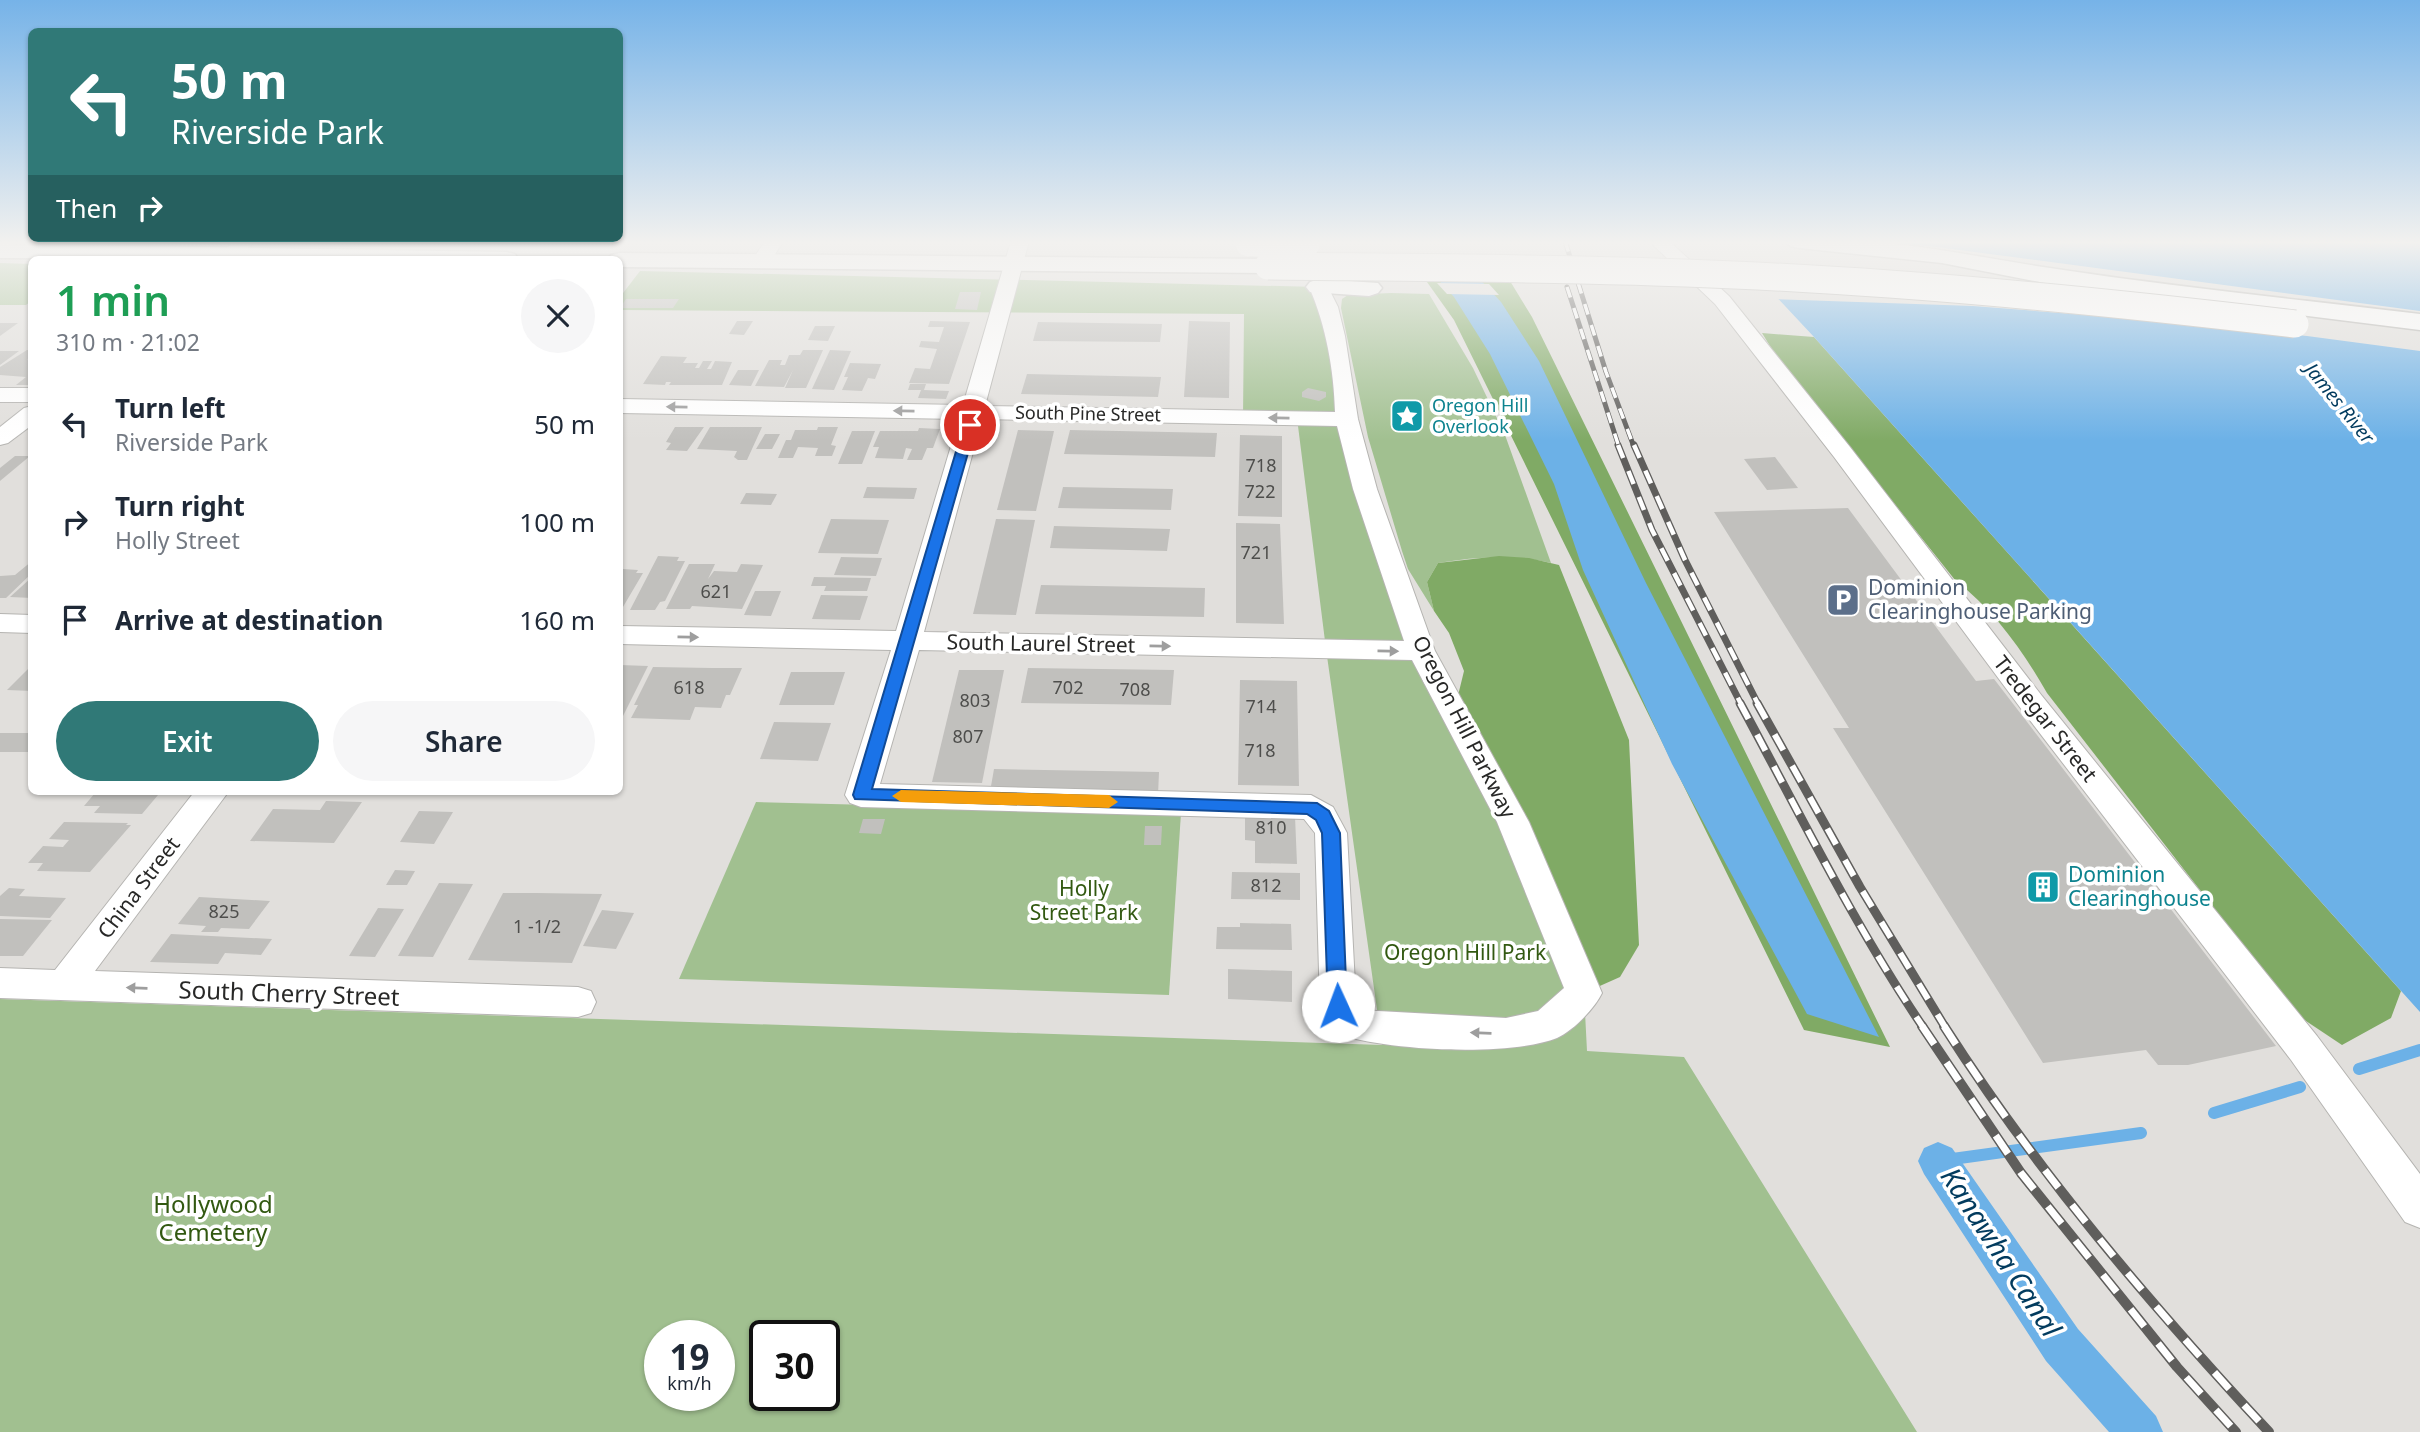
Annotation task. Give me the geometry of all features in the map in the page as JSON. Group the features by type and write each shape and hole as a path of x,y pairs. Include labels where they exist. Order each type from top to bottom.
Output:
{"main road":[{"path":"2076,308 2295,324"},
{"path":"2159,308 2420,341"},
{"path":"2306,308 2420,322"}],"street":[{"path":"907,641 1002,308"},
{"name":"Oregon Hill Parkway","path":"907,641 861,795 1311,807 1322,815 1331,833 1338,1006 1348,1022 1369,1028 1506,1034 1548,1026 1584,993 1513,822 1421,652 1376,524 1347,419 1338,349 1328,308"},
{"name":"Tredegar Street","path":"1728,308 2032,704 2304,1048 2420,1208"},
{"path":"0,395 28,395"},
{"name":"South Pine Street","path":"623,406 1347,419"},
{"path":"0,438 28,416"},
{"path":"0,623 28,624"},
{"name":"South Laurel Street","path":"623,635 1421,652"},
{"name":"China Street","path":"64,985 210,795"},
{"name":"South Cherry Street","path":"0,983 578,1002"}],"green space":[{"name":"Hollywood Cemetery","path":"623,308 1324,308 1376,524 1584,993 1587,1051 1684,1057 1917,1432 0,1432 0,999 1382,1045 1326,649 1297,418 1243,417 1244,314 623,310"},
{"path":"1341,308 1437,308 1473,368 1505,435 1551,563 1494,557 1438,563 1427,582 1434,611 1408,569 1402,551 1368,437"},
{"path":"1445,308 1526,308 1532,317 1890,1047 1804,1030 1454,320"},
{"path":"1762,333 1814,337 2401,991 2391,1018 2342,1045 2297,1015 2047,693 2007,632 1982,604 1955,580 1773,351"},
{"path":"1499,556 1529,558 1559,565 1629,740 1639,945 1620,977 1584,993 1454,712 1464,671 1449,633 1434,611 1427,582 1438,563"},
{"name":"Holly Street Park","path":"756,802 1181,813 1169,995 679,979"}],"water":[{"path":"1461,308 1505,308 1539,361 1646,583 1879,1037 1807,1014 1672,764 1583,570 1554,484 1490,354"},
{"name":"James River","path":"1787,308 2420,308 2420,1012"}],"pier":[{"path":"1996,308 2396,308 2420,311 2420,351 2307,336"}],"building":[{"path":"955,308 977,308 977,310"},
{"path":"737,321 753,321 744,335 729,334"},
{"path":"930,321 970,322 949,384 909,383 915,368 930,369 937,349 919,347 921,341 939,342 944,327 928,327"},
{"path":"1189,321 1230,322 1229,398 1184,397"},
{"path":"1038,322 1162,324 1160,342 1033,341"},
{"path":"0,323 18,323 0,336"},
{"path":"815,326 835,326 828,341 808,340"},
{"path":"28,350 28,385 16,385 26,377 0,375 0,367"},
{"path":"803,350 823,350 806,388 785,388 793,370 784,387 755,386 769,360 782,360 780,365 785,365 789,355 800,355"},
{"path":"830,350 851,351 834,390 812,389"},
{"path":"0,351 19,351 0,365"},
{"path":"661,356 687,357 683,363 698,363 695,368 699,368 703,361 712,361 707,369 711,369 715,361 732,362 722,385 669,385 671,382 666,382 665,385 643,384"},
{"path":"850,363 881,364 875,379 868,378 862,391 842,390"},
{"path":"738,370 759,370 751,386 729,385"},
{"path":"1027,374 1161,377 1158,397 1021,394"},
{"path":"910,384 926,384 924,390 949,391 946,399 918,398 921,390 908,390"},
{"path":"1308,388 1326,392 1326,397 1319,401 1302,397 1302,392"},
{"path":"675,427 704,427 687,451 666,450 671,443 666,442"},
{"path":"710,427 762,427 747,460 738,460 734,457 737,451 697,449"},
{"path":"818,427 838,427 831,445 836,446 832,456 815,456 818,448 798,447 793,458 778,458 786,440 791,440 795,430 817,430"},
{"path":"919,428 940,429 933,448 927,448 922,460 907,460 912,449 906,448 903,459 875,458 879,447 873,447 880,431 918,431"},
{"path":"1018,430 1054,431 1036,511 997,510"},
{"path":"1070,430 1217,433 1215,457 1064,454"},
{"path":"852,431 875,431 862,464 838,464"},
{"path":"765,434 780,434 772,449 756,449"},
{"path":"1240,435 1282,436 1282,517 1238,516"},
{"path":"15,456 28,456 0,481 0,468"},
{"path":"1775,457 1798,488 1767,490 1744,459"},
{"path":"867,487 917,488 914,499 863,498"},
{"path":"1063,487 1173,489 1171,510 1058,508"},
{"path":"746,493 777,494 771,505 740,504"},
{"name":"Dominion Clearinghouse","path":"1848,508 1976,681 1994,679 2276,1046 2188,1065 2158,1065 2146,1050 2043,1063 1833,728 1849,728 1714,512"},
{"path":"831,519 889,520 878,554 818,553"},
{"path":"996,519 1035,520 1016,615 973,614"},
{"path":"1236,523 1280,524 1284,624 1236,623"},
{"path":"1054,526 1170,529 1167,551 1050,548"},
{"path":"658,556 679,557 677,561 685,561 665,601 660,602 655,610 630,610"},
{"path":"841,557 882,558 876,576 834,575"},
{"path":"28,564 28,577 6,598 0,598 0,576 15,575"},
{"path":"689,564 715,564 708,579 714,571 737,572 741,564 763,565 742,609 692,606 690,609 666,609"},
{"path":"623,569 643,573 623,607"},
{"path":"814,577 871,578 867,591 824,591 826,586 811,586"},
{"path":"28,581 28,598 10,597"},
{"path":"1041,585 1205,588 1204,617 1035,614"},
{"path":"755,591 781,591 771,616 744,615"},
{"path":"821,595 868,596 860,620 812,619"},
{"path":"623,665 648,666 623,716"},
{"path":"653,667 742,668 721,708 695,707 690,720 631,718 638,705 634,705"},
{"path":"1028,668 1174,670 1171,705 1021,703"},
{"path":"28,669 28,691 7,690"},
{"path":"959,670 1004,670 982,783 932,782"},
{"path":"791,672 845,672 834,705 779,705"},
{"path":"1240,680 1297,681 1299,786 1238,785"},
{"path":"774,722 831,723 818,761 760,759"},
{"path":"0,733 28,733 28,752 0,752"},
{"path":"994,769 1159,772 1158,795 990,792"},
{"path":"93,795 158,795 142,814 94,813 100,806 84,806"},
{"path":"326,801 362,802 334,843 250,841 273,809 320,810"},
{"path":"419,811 453,812 434,844 400,842"},
{"path":"1245,815 1295,816 1297,864 1255,863 1255,841 1245,840"},
{"path":"863,819 885,819 881,834 859,833"},
{"path":"64,822 131,825 90,872 37,871 43,863 28,863 43,846 63,847 69,840 49,839"},
{"path":"1145,826 1162,826 1161,845 1144,845"},
{"path":"395,870 415,871 407,885 386,885"},
{"path":"1232,872 1300,873 1300,900 1231,899"},
{"path":"439,883 473,884 433,957 398,956"},
{"path":"9,888 25,889 19,896 66,898 50,918 0,916 0,896"},
{"path":"503,893 602,894 572,963 468,960"},
{"path":"199,897 270,901 249,929 221,928 218,932 201,932 206,926 178,924"},
{"path":"378,908 404,909 375,957 349,956"},
{"path":"602,910 634,913 616,949 583,946"},
{"path":"0,919 52,920 23,956 0,956"},
{"path":"1240,923 1291,924 1292,950 1216,949 1217,927 1240,927"},
{"path":"171,934 272,939 261,955 225,953 218,964 150,962"},
{"path":"1228,969 1292,971 1292,1002 1228,999"}],"waterway":[{"name":"Kanawha Canal","path":"2359,1069 2420,1050"},
{"name":"Kanawha Canal","path":"2214,1113 2300,1087"},
{"name":"Kanawha Canal","path":"1938,1161 2141,1133"},
{"name":"Kanawha Canal","path":"1938,1161 2062,1345 2140,1432"}],"railway":[{"path":"1574,308 1619,447"},
{"path":"1586,308 1634,447"},
{"path":"1618,445 1652,530 1741,704"},
{"path":"1634,445 1685,560 1758,704"},
{"path":"1740,703 1850,908 1923,1027"},
{"path":"1757,703 1860,887 1945,1027"},
{"path":"1922,1026 2021,1173 2177,1367 2236,1432"},
{"path":"1944,1026 2017,1133 2097,1236 2269,1432"}],"slow traffic":[{"path":"901,796 1109,802"}],"place":[{"name":"Oregon Hill Overlook","path":"1407,416"},
{"name":"Dominion Clearinghouse Parking","path":"1843,600"},
{"name":"Dominion Clearinghouse","path":"2043,887"}],"route":[{"path":"970,425 861,795 1311,807 1322,815 1331,833 1338,1006"}],"park label":[{"name":"Oregon Hill Park","path":"1465,953"}]}
